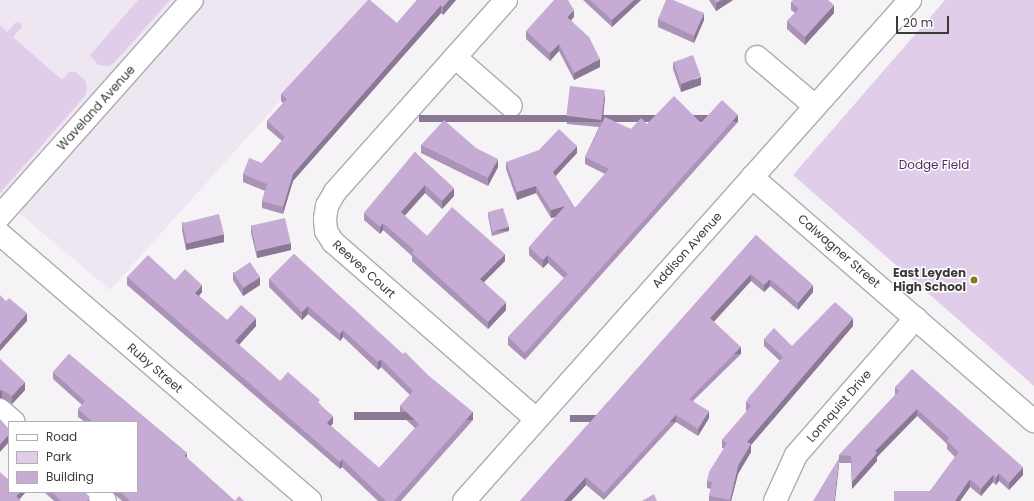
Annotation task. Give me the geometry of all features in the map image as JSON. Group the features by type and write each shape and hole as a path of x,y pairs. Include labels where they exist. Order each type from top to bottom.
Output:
{"street":[{"name":"Waveland Avenue","path":"0,216 192,0"},
{"name":"Reeves Court","path":"506,0 335,192 326,206 326,231 333,242 536,419"},
{"name":"Addison Avenue","path":"464,501 910,0"},
{"path":"455,57 511,106"},
{"path":"757,57 815,106"},
{"name":"Calwagner Street","path":"752,177 1034,421"},
{"name":"Ruby Street","path":"0,234 310,501"},
{"name":"Lonnquist Drive","path":"775,501 796,455 916,318"},
{"path":"0,410 13,421"},
{"path":"95,493 104,501"}],"shaded area":[{"path":"0,0 371,0 110,290 0,197"}],"green space":[{"path":"138,0 170,0 114,63 108,66 98,65 90,55"},
{"name":"Dodge Field","path":"945,0 1034,0 1034,386 793,175"},
{"path":"16,22 21,23 22,27 13,37 62,80 69,72 76,72 85,80 87,87 85,96 0,193 0,25 7,32"}],"building":[{"path":"368,0 370,0 397,23 417,0 449,0 443,7 441,5 293,174 283,207 262,201 267,184 243,174 249,158 262,163 285,137 267,121 287,99 281,94"},
{"path":"554,0 568,0 574,10 567,17 589,37 600,59 574,73 559,44 550,53 526,31"},
{"path":"590,0 634,0 612,20"},
{"path":"666,0 673,0 704,13 694,36 658,19"},
{"path":"714,0 721,0 716,3"},
{"path":"793,0 828,0 834,5 805,37 787,21 799,9 791,2"},
{"path":"693,55 701,77 681,84 673,62"},
{"path":"570,86 605,90 601,120 566,116"},
{"path":"674,96 701,123 722,100 738,115 525,353 508,337 568,274 548,255 543,260 529,247 565,206 551,210 536,186 517,192 506,162 539,150 559,129 577,146 553,172 575,208 609,169 585,157 605,117 631,129 641,118 647,124"},
{"path":"444,120 476,148 498,159 488,178 421,145"},
{"path":"415,152 454,188 442,201 425,185 401,212 427,236 452,207 505,254 480,279 506,302 488,322 412,253 414,250 383,223 380,227 364,213"},
{"path":"503,208 509,227 492,232 488,212"},
{"path":"219,214 224,234 187,244 182,223"},
{"path":"285,218 291,243 257,251 251,226"},
{"path":"756,235 813,285 798,303 770,279 764,285 751,274 710,318 741,347 689,399 709,411 698,429 676,415 604,493 586,477 564,501 520,501"},
{"path":"294,254 403,354 405,352 428,375 473,412 394,501 386,501 342,459 340,462 127,277 148,255 175,280 185,269 202,285 195,293 227,320 241,305 256,318 235,341 280,381 288,372 320,400 318,403 333,416 327,423 378,467 380,467 419,424 400,406 413,391 381,359 378,362 343,330 340,334 308,306 302,312 269,279"},
{"path":"250,262 260,277 243,288 233,273"},
{"path":"0,295 6,301 9,298 27,313 0,344"},
{"path":"835,302 853,318 747,442 751,444 738,466 730,500 709,496 712,482 707,481 709,472 727,443 722,440 751,406 746,402 749,397 783,357 764,339 774,328 792,346"},
{"path":"69,354 187,453 185,456 235,501 130,501 122,493 138,493 138,421 92,421 78,409 85,401 53,372"},
{"path":"0,359 25,382 12,396 2,390 0,391"},
{"path":"912,369 1023,467 1009,483 999,473 996,478 993,475 981,489 970,479 955,501 894,501 894,491 930,491 959,452 947,441 949,438 917,409 875,451 877,453 852,482 851,456 839,455 899,391 895,387"},
{"path":"0,419 8,428 8,435 0,444"},
{"path":"839,458 834,501 813,501"},
{"path":"0,472 8,479 8,493 19,493 16,496 21,501 0,501"},
{"path":"53,493 86,493 90,497 87,501 61,501"},
{"path":"654,494 657,501 642,501"},
{"path":"239,496 244,501 235,501"}],"place":[{"name":"East Leyden High School","path":"974,280"}]}
